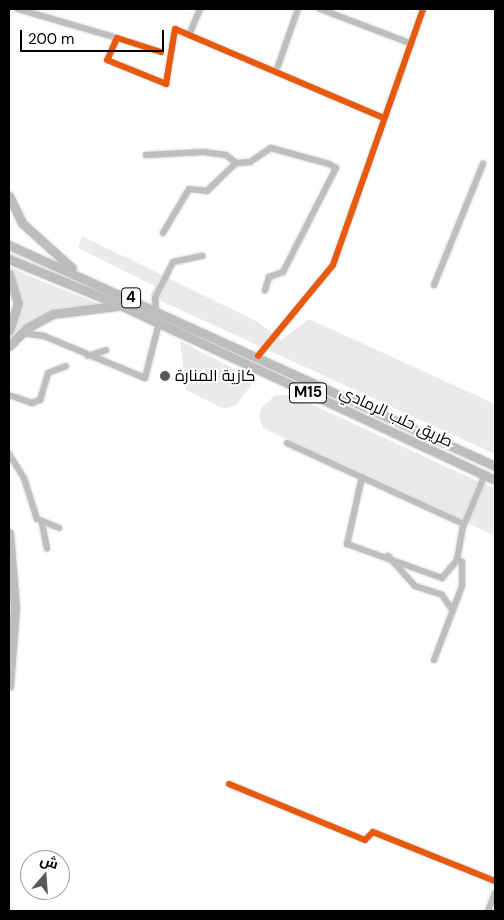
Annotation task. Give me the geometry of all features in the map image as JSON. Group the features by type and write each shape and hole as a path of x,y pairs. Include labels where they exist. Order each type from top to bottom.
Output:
{"highway":[{"path":"9,196 22,223 44,248 80,274 142,302"},
{"name":"4","path":"9,245 142,302 256,354"},
{"name":"4","path":"9,259 120,305"},
{"path":"9,274 18,303 9,330"},
{"name":"طريق حلب الرمادي","path":"120,305 495,480"},
{"path":"9,346 22,333 52,314 120,305"},
{"name":"طريق حلب الرمادي","path":"256,354 495,466"},
{"path":"9,534 15,608 9,686"}],"street":[{"path":"18,9 161,52"},
{"path":"189,35 200,9"},
{"path":"278,66 298,9"},
{"path":"320,9 333,10 412,44"},
{"path":"256,354 333,265 423,9"},
{"path":"118,38 107,60 166,84 175,28 384,118"},
{"path":"163,233 190,189 206,191 236,163 250,162 272,148 336,168 283,272 270,277 265,290"},
{"path":"146,155 204,152 226,154 236,163"},
{"path":"434,285 483,164"},
{"path":"156,309 155,298 173,262 202,256"},
{"path":"22,333 44,336 88,356 145,378 158,323"},
{"path":"88,356 106,350"},
{"path":"9,395 32,403 40,400 48,373 66,366"},
{"path":"288,443 464,524"},
{"path":"9,454 42,523 47,549"},
{"path":"362,477 347,544 357,551 388,556 442,578 457,560 464,524 485,475"},
{"path":"42,523 59,528"},
{"path":"388,556 415,586 442,595 451,608"},
{"path":"434,660 451,608 462,586 462,562 457,560"},
{"path":"229,784 365,840 374,832 495,881"},
{"path":"488,911 494,898"}],"shaded area":[{"path":"82,236 258,322 281,340 309,319 495,404 495,454 150,296 155,286 78,248"},
{"path":"9,266 99,304 43,315 9,342 23,300"},
{"path":"180,341 250,377 253,383 236,405 224,409 186,390"},
{"path":"276,395 292,395 479,482 462,519 263,428 259,415 263,406"},
{"path":"486,484 495,489 495,536 466,522"}],"cycle path":[{"path":"258,356 333,265 423,9"},
{"path":"161,52 117,38 107,60 166,84 175,29 384,118"},
{"path":"229,784 365,840 373,832 495,881"}],"place":[{"name":"كازية المنارة","path":"165,376"}]}
